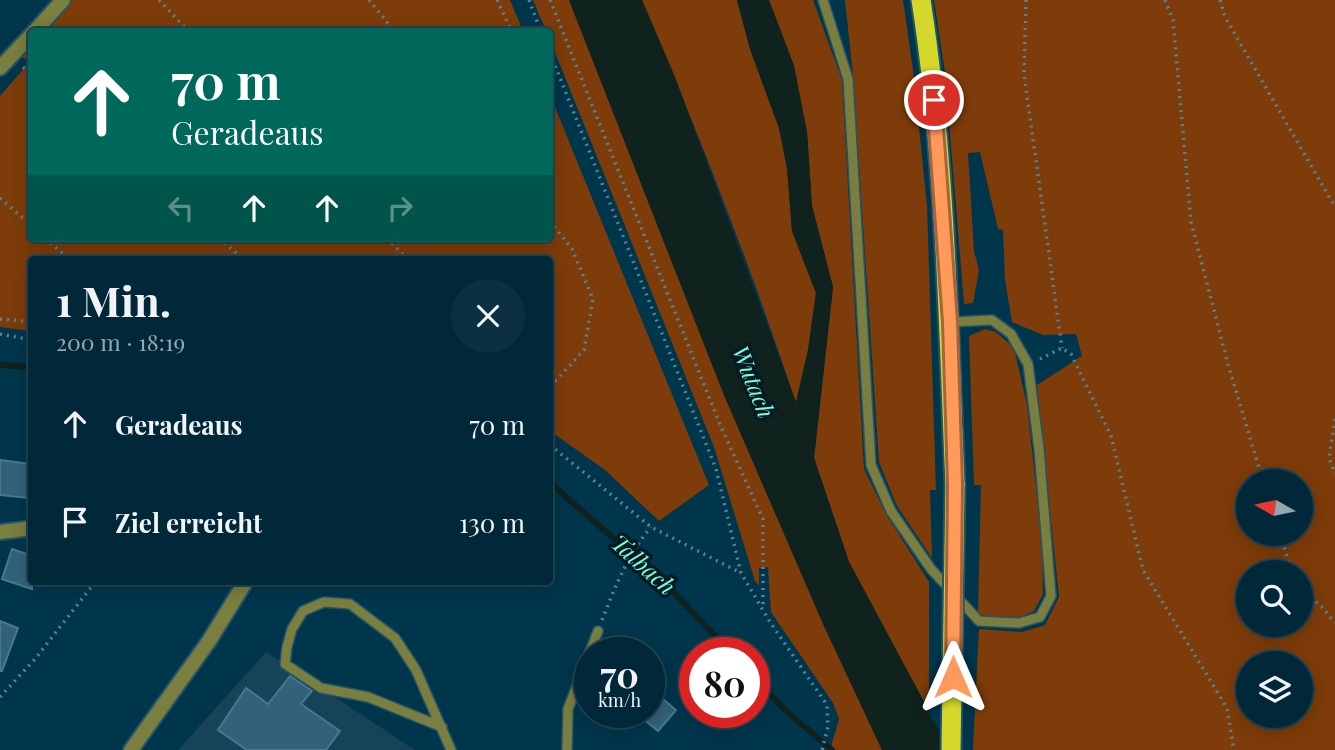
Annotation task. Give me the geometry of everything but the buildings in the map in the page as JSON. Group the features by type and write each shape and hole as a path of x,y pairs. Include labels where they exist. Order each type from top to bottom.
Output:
{"highway":[{"path":"921,0 932,74 950,322 955,485 951,750"}],"street":[{"path":"37,28 62,0"},
{"path":"0,68 28,38"},
{"path":"0,532 28,528"},
{"path":"131,750 209,640 243,585"}],"lane":[{"path":"823,0 848,79 871,465 891,511 931,569 979,621 1019,623 1040,617 1051,596 1039,449 1028,365 1012,334 992,320 950,322"},
{"path":"442,727 368,697 321,688 285,664 286,647 292,629 303,611 324,602 350,604 395,638 416,670 428,702 442,727 451,750"},
{"path":"596,637 598,631"},
{"path":"567,750 568,709 574,694"}],"path":[{"path":"159,0 185,28"},
{"path":"369,0 392,28"},
{"path":"497,0 510,28"},
{"path":"529,0 540,28"},
{"path":"550,0 721,427 763,519 763,610"},
{"path":"1026,0 1024,74 1062,348 1071,354 1111,436 1143,570 1227,708 1234,750"},
{"path":"1165,0 1173,20 1191,222 1228,364 1259,469"},
{"path":"1220,0 1225,17 1335,208"},
{"path":"553,61 716,469 741,573 804,675 827,705 828,727 822,750"},
{"path":"0,198 28,222"},
{"path":"553,225 572,248 593,299 584,350 553,384"},
{"path":"50,242 66,256"},
{"path":"224,242 240,256"},
{"path":"391,242 404,256"},
{"path":"0,319 28,322"},
{"path":"0,334 28,339"},
{"path":"1028,365 1062,348"},
{"path":"1335,419 1329,458 1335,474"},
{"path":"553,447 651,527 741,573"},
{"path":"598,631 618,580 651,527"},
{"path":"0,697 35,659 93,585"},
{"path":"1313,599 1335,623"},
{"path":"0,690 5,692"}],"shaded area":[{"path":"66,0 510,0 522,28 41,28"},
{"path":"533,0 569,0 724,395 824,626 882,750 830,750 839,719 833,703 771,612 768,567 759,568 759,586 755,581 714,447 553,47 553,28 545,28"},
{"path":"642,0 737,0 750,49 779,128 787,168 792,231 816,293 808,350 796,403 723,200"},
{"path":"769,0 813,0 842,80 864,469 886,514 929,582 929,711 849,562 814,458 833,287 812,206 807,132 794,66"},
{"path":"845,0 903,0 927,206 936,490 930,490 932,558 897,506 879,462 853,75"},
{"path":"934,0 1335,0 1335,750 973,750 979,629 1022,632 1045,625 1059,597 1037,385 1082,356 1076,334 1043,335 1012,322 1005,280 1003,230 998,229 980,152 968,153 974,251 979,270 973,303 964,304 945,72"},
{"path":"28,41 28,62 18,53"},
{"path":"28,64 28,242 553,242 553,102 709,485 659,521 605,470 553,433 553,256 28,256 28,331 0,327 0,96"},
{"path":"985,329 996,332 1014,348 1027,405 1042,541 1043,594 1034,611 1020,617 1000,619 978,614 981,485 974,485 969,336"},
{"path":"266,652 321,688 415,750 178,750"}],"water":[{"path":"569,0 642,0 675,77 796,402 808,350 816,293 792,231 787,168 779,128 750,49 737,0 769,0 794,66 807,132 812,206 833,287 814,458 849,562 929,711 927,750 882,750 824,626 724,395"}],"waterway":[{"name":"Talbach","path":"0,365 28,367"},
{"name":"Talbach","path":"553,486 668,586 716,637"},
{"name":"Talbach","path":"770,695 832,750"},
{"name":"Wutach","path":"901,703 931,750"}],"route":[{"path":"934,100 950,322 955,485 953,677"}]}
